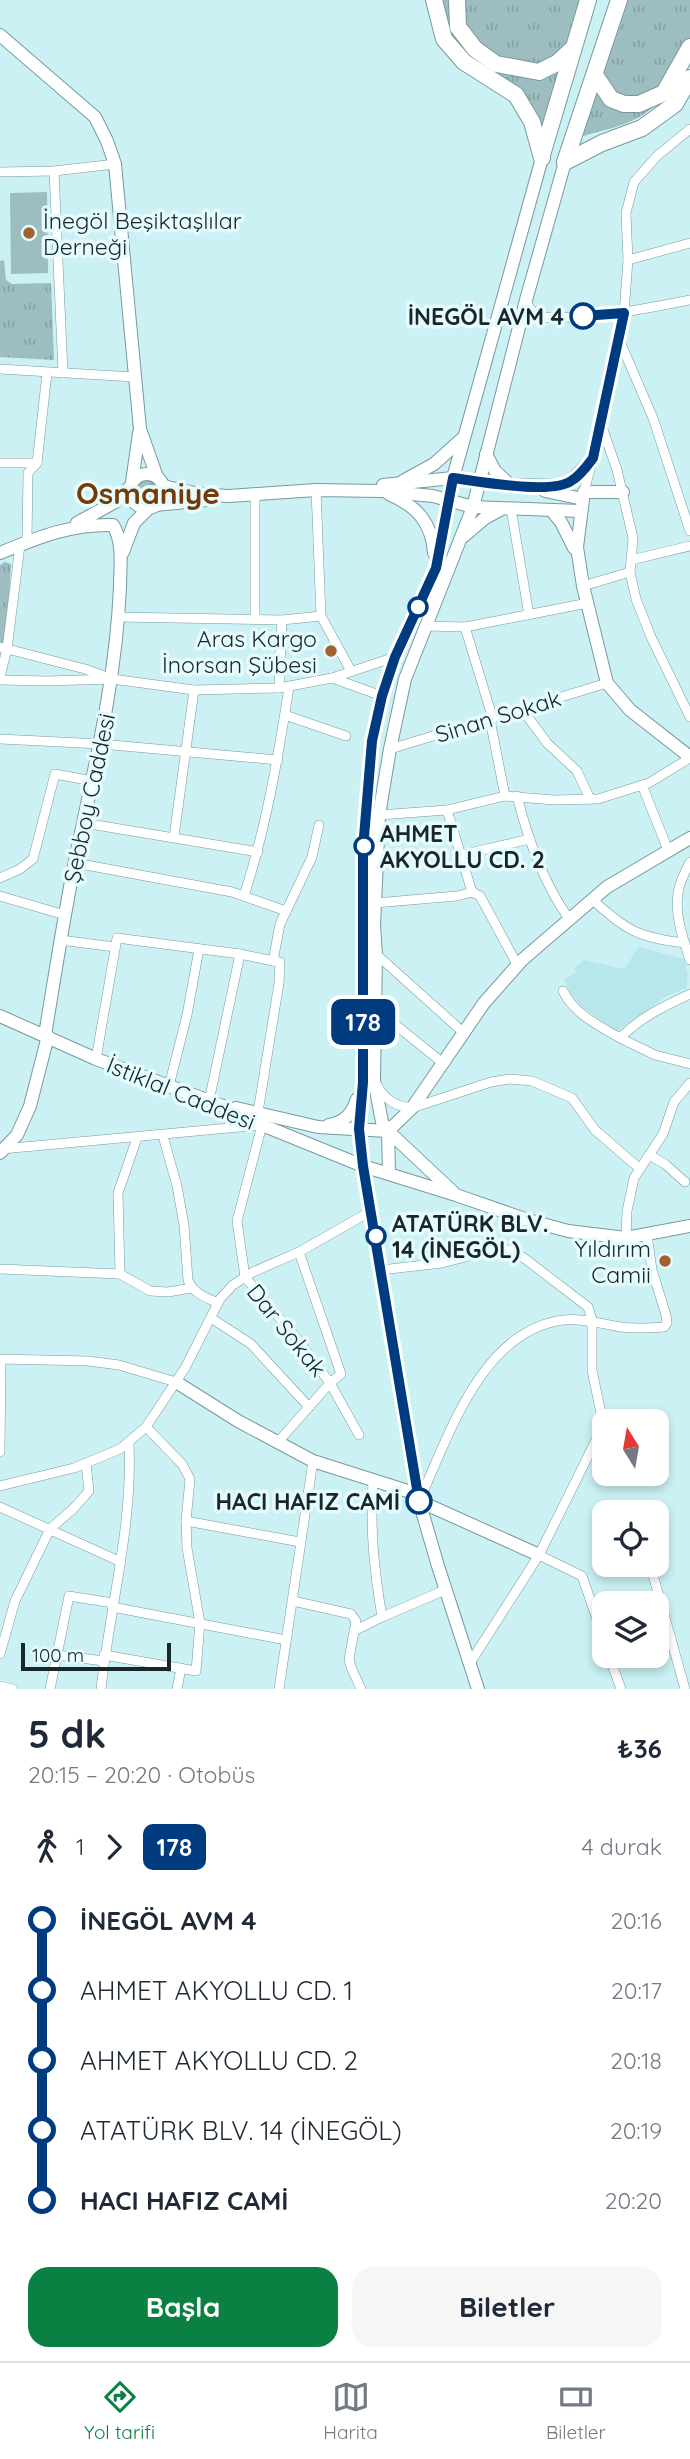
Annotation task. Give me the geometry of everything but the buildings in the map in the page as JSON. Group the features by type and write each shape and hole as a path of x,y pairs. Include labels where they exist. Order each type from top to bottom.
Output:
{"highway":[{"path":"433,0 444,39 450,47 464,62 516,95 532,122 542,158"},
{"path":"457,0 458,27 475,49 496,64 539,72 557,63 572,49"},
{"path":"542,158 588,0"},
{"path":"565,162 619,0"},
{"path":"595,75 611,99 624,104 639,104 664,93 690,47"},
{"path":"565,162 602,143 642,128 675,104 690,78"}],"main road":[{"path":"0,35 95,117 115,164 139,429 130,493 134,503 144,508 229,496 334,490 433,496 473,507 551,510 582,500 623,492"},
{"path":"456,1195 388,1131 382,1122 369,1081 363,849 372,741 382,696 395,657 436,568 453,478 542,158"},
{"path":"476,1688 418,1497 359,1129 369,1081 376,1009 375,903 379,815 390,749 405,679 473,507 526,300 565,162"},
{"path":"68,528 113,525 120,527 134,523 163,497 160,481 139,429"},
{"path":"399,484 434,464 464,436"},
{"path":"486,454 495,471 509,485 560,486 578,476 593,458"},
{"path":"0,553 23,542 68,528 115,502 140,475 146,473 160,481 199,494 229,496"},
{"path":"334,490 453,478 509,485 582,500"},
{"path":"381,491 400,498 428,525 433,539 436,568"},
{"path":"582,500 577,547 583,586 607,683 630,710 690,757"},
{"path":"115,502 111,514 113,525 118,532 121,559"},
{"path":"461,538 485,518 506,509"},
{"path":"551,510 561,522 579,558"},
{"path":"121,559 134,523"},
{"name":"Şebboy Caddesi","path":"1,1151 17,1135 30,1106 47,1035 60,940 112,679 121,559"},
{"path":"389,1173 388,1131 412,1108 484,1003 517,966 607,887 690,838"},
{"name":"İstiklal Caddesi","path":"0,1016 96,1059 223,1106 262,1125 363,1166 528,1220 568,1231 626,1238 690,1226"},
{"path":"318,1127 339,1123 350,1115 369,1081"},
{"path":"223,1106 318,1127 388,1131"},
{"path":"176,1382 237,1421 313,1461 418,1497 539,1555"}],"street":[{"path":"582,500 624,313 628,260 626,213 635,182 657,156 690,129"},
{"path":"0,172 54,171 115,164"},
{"path":"54,171 63,373"},
{"path":"628,260 690,243"},
{"path":"526,300 538,317"},
{"path":"520,323 538,317 562,318 624,313 690,300"},
{"path":"618,337 653,418 690,531"},
{"path":"0,369 134,377"},
{"path":"47,373 37,463 28,473 23,542 0,678 48,681 112,679 194,690 284,687 332,678 395,657"},
{"path":"600,420 623,492 633,538 630,572 636,599 651,637 690,717"},
{"path":"0,463 37,463"},
{"path":"316,490 321,616 351,671"},
{"path":"255,495 255,618"},
{"path":"506,509 529,615"},
{"path":"631,561 690,546"},
{"path":"583,586 630,572"},
{"path":"425,626 465,627 588,603"},
{"path":"118,617 282,620 321,616"},
{"path":"244,897 258,852 285,715 282,620"},
{"path":"465,627 492,716 491,725 505,796"},
{"path":"4,648 85,668 112,679"},
{"path":"332,678 382,696"},
{"name":"Sinan Sokak","path":"390,749 607,683"},
{"path":"174,837 194,690"},
{"path":"522,709 547,743 577,771 590,799"},
{"path":"285,715 346,736"},
{"path":"0,739 101,744 278,760"},
{"path":"379,815 447,810 505,796 554,800 598,799 642,785 690,757"},
{"path":"0,878 20,869 33,859 55,774 93,781"},
{"path":"642,785 668,850"},
{"path":"517,796 530,839 553,896 569,919"},
{"path":"447,810 472,892"},
{"path":"84,822 258,852"},
{"path":"273,961 280,925 312,857 319,825"},
{"path":"461,855 530,839"},
{"path":"690,862 679,886 678,897 690,960"},
{"path":"75,863 232,892 286,911"},
{"path":"375,903 457,896 472,892 480,896 517,966"},
{"path":"0,896 65,915"},
{"path":"592,899 619,924 662,940 685,943"},
{"path":"96,1059 117,938 280,962 258,1112"},
{"path":"60,940 115,947"},
{"path":"169,1086 187,1015 199,949"},
{"path":"209,1101 240,954"},
{"path":"376,954 464,1033"},
{"path":"563,991 582,1016 620,1038 655,1055 690,1064"},
{"path":"620,1038 654,1010 690,994"},
{"path":"376,1009 444,1064"},
{"path":"369,1081 389,1101 412,1108 491,1082 510,1079 532,1081 572,1098 595,1130 639,1168"},
{"path":"626,1238 632,1189 639,1168 663,1134 674,1102 690,1083"},
{"path":"1,1151 262,1125 237,1221 245,1277"},
{"path":"163,1136 177,1186 191,1288"},
{"path":"120,1274 118,1193 136,1138"},
{"path":"649,1155 665,1164 685,1182"},
{"path":"0,1486 86,1463 120,1449 146,1427 176,1382 218,1303 233,1285 299,1252 371,1211"},
{"path":"418,1497 447,1436 479,1379 498,1353 513,1340 533,1327 564,1320 592,1320 623,1327 664,1327 667,1323 652,1270 647,1236"},
{"path":"382,1270 442,1263 497,1249 509,1250 524,1258 588,1307 592,1320 592,1370 600,1409"},
{"path":"278,1442 341,1374 299,1252"},
{"path":"0,1269 120,1274 150,1291 168,1292 191,1288 218,1303"},
{"name":"Dar Sokak","path":"245,1277 330,1383 359,1435"},
{"path":"211,1318 251,1343 309,1407"},
{"path":"0,1452 0,1359 88,1361 119,1365 176,1382"},
{"path":"57,1655 104,1658 196,1671 200,1623 187,1548 186,1521 190,1479 182,1465 146,1427"},
{"path":"101,1689 128,1521 129,1442"},
{"path":"470,1663 539,1555 592,1451"},
{"path":"279,1689 313,1461"},
{"path":"0,1654 15,1601 50,1529 89,1491 86,1463"},
{"path":"373,1481 372,1549 382,1617"},
{"path":"0,1507 121,1562"},
{"path":"186,1521 300,1542"},
{"path":"539,1555 582,1576 592,1605"},
{"path":"653,1577 685,1689"},
{"path":"354,1631 445,1590"},
{"path":"50,1689 69,1595 285,1640"},
{"path":"293,1601 351,1614 356,1621 349,1659 360,1689"},
{"path":"177,1689 181,1668"},
{"path":"614,1668 621,1689"},
{"path":"0,1686 13,1689"}],"shaded area":[{"path":"639,947 684,959 688,975 686,988 665,997 616,1032 583,1008 571,994 564,979 576,972 574,968 584,960 624,969"}],"green space":[{"path":"434,0 588,0 542,158 516,95 464,62"},
{"path":"618,0 690,0 690,47 670,87 624,104 595,75"},
{"path":"593,89 610,104 665,94 637,118 580,137"},
{"name":"İnegöl Beşiktaşlılar Derneği","path":"47,192 48,273 11,274 10,193"},
{"path":"4,260 6,280 12,284 51,283 54,360 0,357 0,261"},
{"path":"142,479 150,479 157,486 157,494 150,501 142,501 135,494 135,486"},
{"path":"5,562 11,564 6,644 0,644 0,565"}],"bus line":[{"name":"178","path":"419,1501 359,1129 363,1082 363,849 372,741 382,696 395,657 436,568 453,478 509,485 560,486 578,476 593,458 624,313 583,316"}],"place":[{"name":"İnegöl Beşiktaşlılar Derneği","path":"29,233"},
{"name":"İNEGÖL AVM 4","path":"583,316"},
{"name":"Aras Kargo İnorsan Şübesi","path":"331,651"},
{"name":"AHMET AKYOLLU CD. 2","path":"364,846"},
{"name":"ATATÜRK BLV. 14 (İNEGÖL)","path":"376,1236"},
{"name":"Yıldırım Camii","path":"665,1261"},
{"name":"HACI HAFIZ CAMİ","path":"419,1501"}],"district":[{"name":"Osmaniye","path":"148,493"}]}
